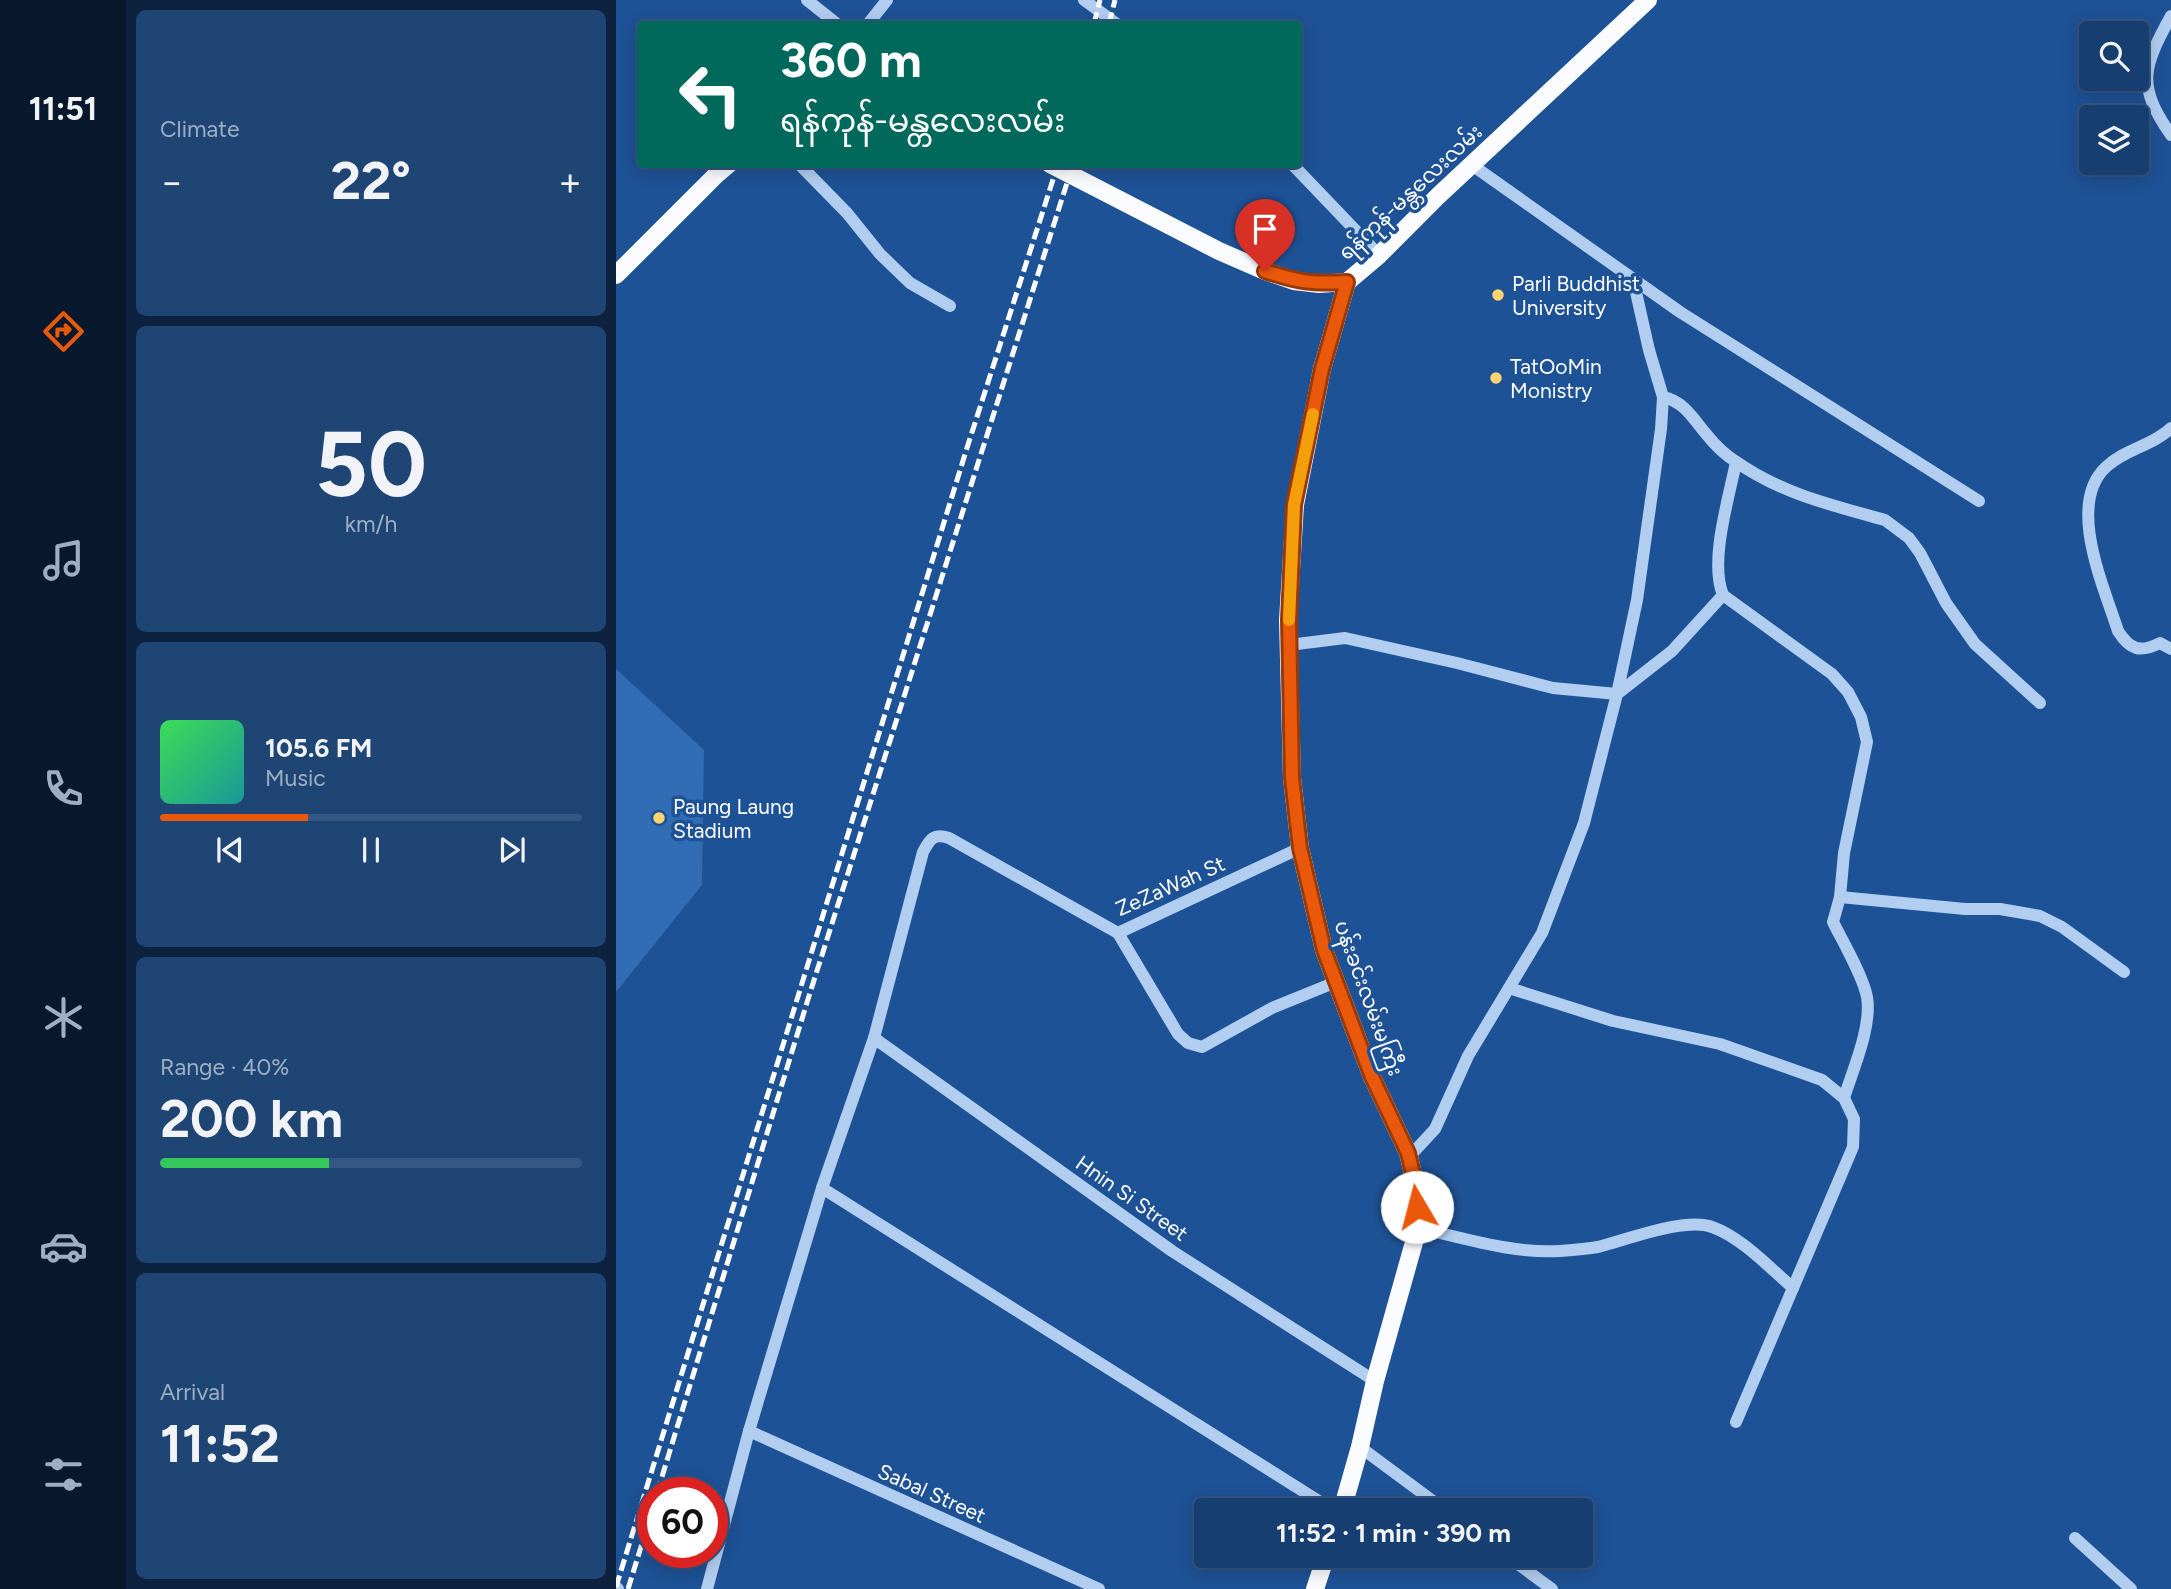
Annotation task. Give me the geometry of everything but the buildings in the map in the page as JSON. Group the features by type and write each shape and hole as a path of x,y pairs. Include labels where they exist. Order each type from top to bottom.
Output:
{"main road":[{"name":"ရန်ကုန်-မန္တလေးလမ်း","path":"1058,168 1219,251 1265,271 1294,281 1319,284 1347,282 1379,255 1437,195 1648,0"},
{"path":"616,275 724,168"},
{"name":"ပန်းခင်းလမ်းမကြီး","path":"1345,1498 1418,1228 1416,1186 1409,1157 1372,1077 1324,950 1300,848 1292,778 1289,645 1294,505 1322,369 1347,282"},
{"path":"1315,1589 1322,1568"}],"street":[{"path":"807,0 833,21"},
{"path":"871,21 887,0"},
{"path":"1084,0 1113,21"},
{"path":"2171,16 2147,64 2147,91 2157,115 2171,135"},
{"path":"1472,165 1680,312 1979,501"},
{"path":"803,168 847,213 880,254 911,283 950,306"},
{"path":"1296,168 1379,255"},
{"path":"1409,1157 1435,1129 1468,1056 1542,933 1584,823 1617,694 1637,600 1663,397 1633,279"},
{"path":"1663,397 1683,406 1719,449 1736,462 1803,498 1885,520 1896,527 1920,553 1946,603 1975,644 2040,703"},
{"path":"2171,428 2163,435 2119,456 2104,468 2090,490 2087,514 2095,560 2118,631 2135,649 2147,650 2160,643 2171,649"},
{"path":"1736,462 1718,551 1723,596 1832,674 1848,692 1861,718 1867,742 1844,853 1840,897 1833,922 1867,997 1866,1027 1844,1098"},
{"path":"1289,645 1345,638 1553,688 1617,694 1672,651 1723,596"},
{"name":"ZeZaWah St","path":"874,1038 923,852 933,838 940,835 949,838 1118,933 1300,848"},
{"path":"1840,897 1965,909 2000,909 2040,916 2062,927 2124,972"},
{"path":"1118,933 1178,1034 1188,1043 1202,1047 1272,1008 1336,982"},
{"path":"1509,988 1613,1021 1720,1044 1822,1080 1844,1098 1854,1119 1853,1147 1736,1422"},
{"path":"707,1589 749,1431 822,1188 874,1038"},
{"name":"Hnin Si Street","path":"874,1038 1172,1251 1375,1381"},
{"path":"822,1188 1314,1498"},
{"path":"1418,1228 1522,1250 1559,1251 1594,1248 1671,1228 1711,1226 1736,1239 1793,1288"},
{"name":"Sabal Street","path":"749,1431 1100,1589"},
{"path":"1360,1447 1430,1498"},
{"path":"2076,1538 2131,1589"},
{"path":"1523,1568 1552,1589"}],"shaded area":[{"name":"Paung Laung Stadium","path":"616,669 704,750 702,885 616,992"}],"railway":[{"path":"1095,21 1100,0"},
{"path":"1110,21 1115,0"},
{"path":"616,1587 966,451 1057,168"},
{"path":"662,1477 809,996 1072,168"},
{"path":"628,1589 637,1560"}],"slow traffic":[{"path":"1289,620 1294,505 1313,414"}],"place":[{"name":"Parli Buddhist University","path":"1498,295"},
{"name":"TatOoMin Monistry","path":"1496,378"},
{"name":"Paung Laung Stadium","path":"659,818"}],"route":[{"path":"1265,271 1294,281 1319,284 1347,282 1322,369 1294,505 1289,620 1292,778 1300,848 1324,950 1372,1077 1408,1153 1416,1186 1417,1207"}]}
